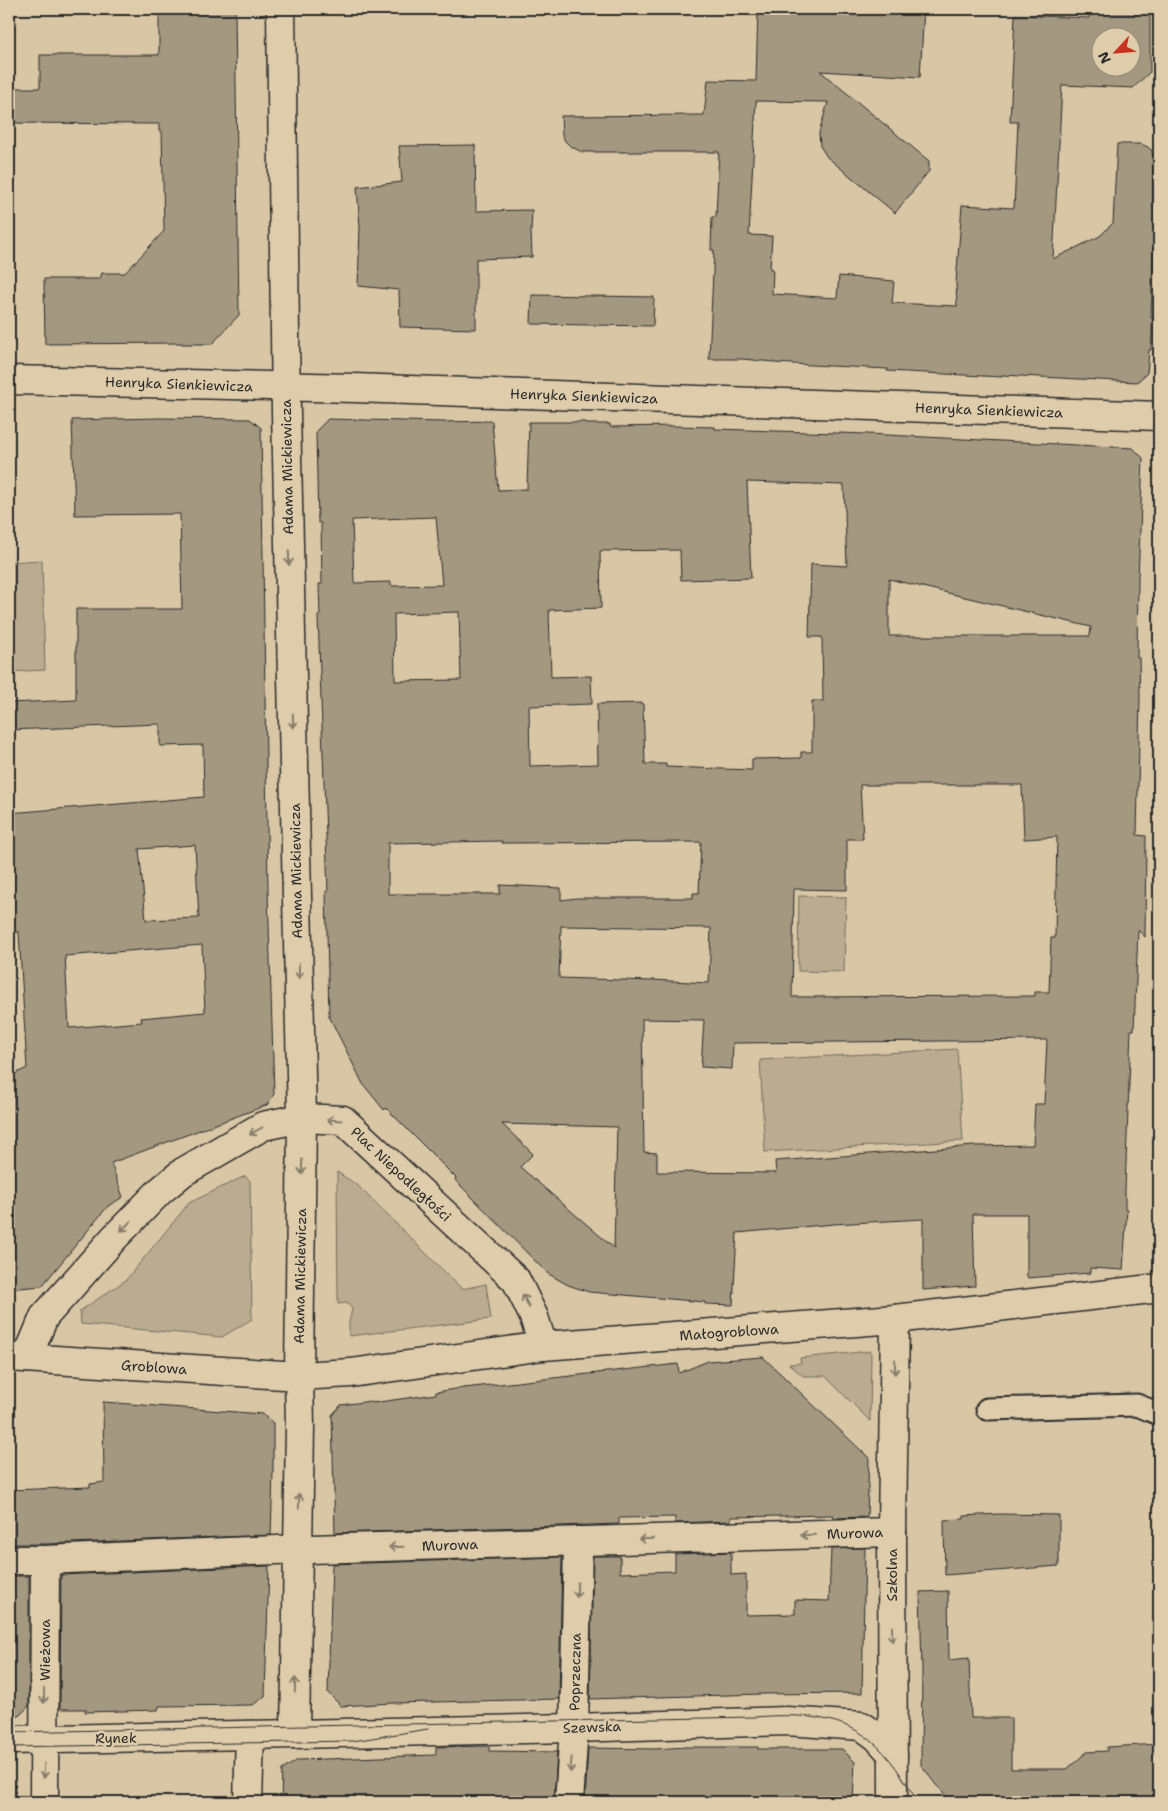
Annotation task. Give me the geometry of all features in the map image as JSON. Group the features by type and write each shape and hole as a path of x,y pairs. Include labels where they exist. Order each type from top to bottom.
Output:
{"street":[{"name":"Adama Mickiewicza","path":"281,9 285,387 302,1118 298,1550 287,1734"},
{"name":"Henryka Sienkiewicza","path":"9,380 285,387 1159,416"},
{"name":"Plac Niepodległości","path":"18,1358 44,1317 114,1238 160,1191 183,1172 263,1126 302,1118 343,1120 516,1280 534,1316 543,1346"},
{"name":"Małogroblowa","path":"299,1376 351,1373 543,1346 896,1319 1159,1288"},
{"name":"Szkolna","path":"893,1802 892,1532 896,1319"},
{"name":"Groblowa","path":"18,1358 299,1376"},
{"path":"987,1409 1137,1406 1159,1400"},
{"path":"1137,1406 1159,1414"},
{"name":"Murowa","path":"9,1560 892,1532"},
{"name":"Poprzeczna","path":"568,1802 574,1728 578,1541"},
{"name":"Wieżowa","path":"44,1739 45,1560"},
{"name":"Szewska","path":"287,1734 786,1721 862,1726 877,1737 893,1755"},
{"name":"Rynek","path":"9,1740 287,1734"},
{"path":"248,1802 250,1735"},
{"path":"44,1739 44,1802"}],"shaded area":[{"path":"42,560 45,670 9,672 9,562"},
{"path":"799,896 846,897 844,972 798,971"},
{"path":"957,1049 963,1141 765,1152 760,1060"},
{"path":"337,1172 357,1185 462,1289 486,1284 491,1319 349,1336 352,1309 347,1303 338,1304"},
{"path":"245,1176 250,1181 252,1319 222,1337 81,1324 80,1311 126,1280 189,1203"},
{"path":"871,1351 870,1421 825,1376 803,1376 789,1364 801,1363 800,1358"}],"building":[{"path":"159,9 235,9 239,315 212,344 45,344 44,279 100,279 102,273 125,273 164,231 162,131 159,131 159,124 9,123 9,88 40,88 40,55 159,55"},
{"path":"758,9 924,9 920,77 820,71 929,161 929,171 895,213 827,157 820,146 819,133 828,102 756,101 749,235 772,236 770,269 773,269 772,294 837,298 839,276 894,281 892,303 957,306 956,283 962,205 1014,208 1018,122 1010,122 1015,15 1089,18 1089,9 1150,9 1150,72 1133,88 1062,85 1053,259 1100,236 1113,223 1117,144 1141,144 1148,147 1152,151 1153,156 1153,206 1155,206 1151,318 1153,318 1147,373 1137,382 887,371 888,369 774,363 743,359 709,359 714,250 711,250 712,217 716,217 719,152 582,152 565,141 562,135 561,116 704,115 708,80 756,81"},
{"path":"475,145 476,211 532,210 532,257 476,259 476,329 400,327 399,290 358,286 360,227 357,187 402,182 399,146"},
{"path":"532,295 654,297 653,326 531,324"},
{"path":"159,418 250,419 261,428 268,891 274,1094 267,1105 111,1163 123,1197 108,1206 42,1286 9,1289 9,1077 27,1068 19,932 9,933 9,813 204,797 203,745 160,746 160,724 9,730 9,703 76,700 76,609 182,609 180,514 75,515 72,420","holes":["195,845 199,918 146,920 139,849","202,945 205,1012 141,1018 142,1022 69,1028 65,956"]},
{"path":"328,419 442,422 492,421 498,490 527,489 529,422 586,422 586,424 610,424 610,427 715,427 715,429 868,434 1133,448 1143,458 1138,578 1137,658 1139,658 1140,696 1137,835 1146,836 1145,937 1138,930 1134,1030 1131,1030 1125,1190 1125,1209 1127,1209 1123,1270 1090,1268 1090,1273 1027,1278 1027,1214 973,1214 975,1286 923,1290 923,1219 834,1224 737,1233 733,1305 705,1304 705,1302 589,1292 568,1285 547,1273 386,1108 384,1110 363,1084 329,1016 326,891 328,892 318,616 320,615 319,584 322,584 321,523 318,523 316,431","holes":["747,482 844,485 847,566 811,564 809,637 822,637 823,701 812,701 812,752 801,752 801,758 752,759 752,770 666,767 666,764 645,764 643,703 597,704 598,764 530,766 529,706 592,704 591,676 551,677 549,610 601,608 600,551 680,550 681,580 751,578","436,517 442,585 391,586 391,582 354,583 352,520","889,579 1091,627 1090,636 889,636","459,612 461,680 395,681 394,614","860,785 1022,785 1024,839 1057,837 1055,938 1051,938 1049,992 1035,992 1035,996 792,997 794,889 847,890 847,839 863,839","502,841 501,843 701,842 699,893 693,893 693,898 577,898 561,900 561,888 500,885 500,894 388,894 388,843","561,926 711,928 709,983 559,978","642,1019 704,1020 701,1067 732,1069 733,1043 1047,1040 1044,1104 1035,1104 1033,1145 975,1146 775,1161 776,1173 657,1172 657,1153 644,1152","502,1124 617,1127 614,1248 520,1167 533,1154"]},
{"path":"763,1357 869,1458 867,1517 832,1518 833,1515 731,1517 731,1521 675,1523 675,1517 619,1518 619,1524 335,1533 332,1415 341,1405 371,1401 372,1403 436,1394 436,1392 455,1389 678,1364 679,1373 708,1361"},
{"path":"103,1402 262,1414 273,1423 271,1535 9,1544 9,1490 90,1487 90,1484 104,1482"},
{"path":"999,1514 1059,1515 1059,1566 945,1575 944,1520 964,1519 964,1516"},
{"path":"865,1548 862,1693 590,1699 593,1556 620,1556 620,1573 675,1571 675,1554 731,1552 731,1575 746,1574 746,1615 795,1614 795,1600 829,1601 831,1549"},
{"path":"562,1557 559,1699 341,1706 328,1693 332,1564"},
{"path":"269,1566 265,1696 253,1705 159,1706 158,1710 85,1712 86,1709 60,1708 61,1575"},
{"path":"9,1576 29,1576 29,1706 11,1724 9,1724"},
{"path":"948,1591 949,1660 969,1658 971,1718 1011,1718 1011,1769 1067,1769 1087,1752 1107,1751 1107,1747 1159,1744 1159,1802 951,1802 921,1765 922,1670 920,1592"},
{"path":"489,1746 489,1751 557,1752 554,1802 281,1802 282,1770 298,1760 436,1755 436,1747"},
{"path":"685,1747 842,1749 855,1762 853,1802 585,1802 588,1748 655,1749"}],"tram line":[{"path":"9,1732 800,1716 829,1720 857,1731 869,1739 890,1760 918,1802"},
{"path":"9,1747 353,1741 428,1729"}]}
